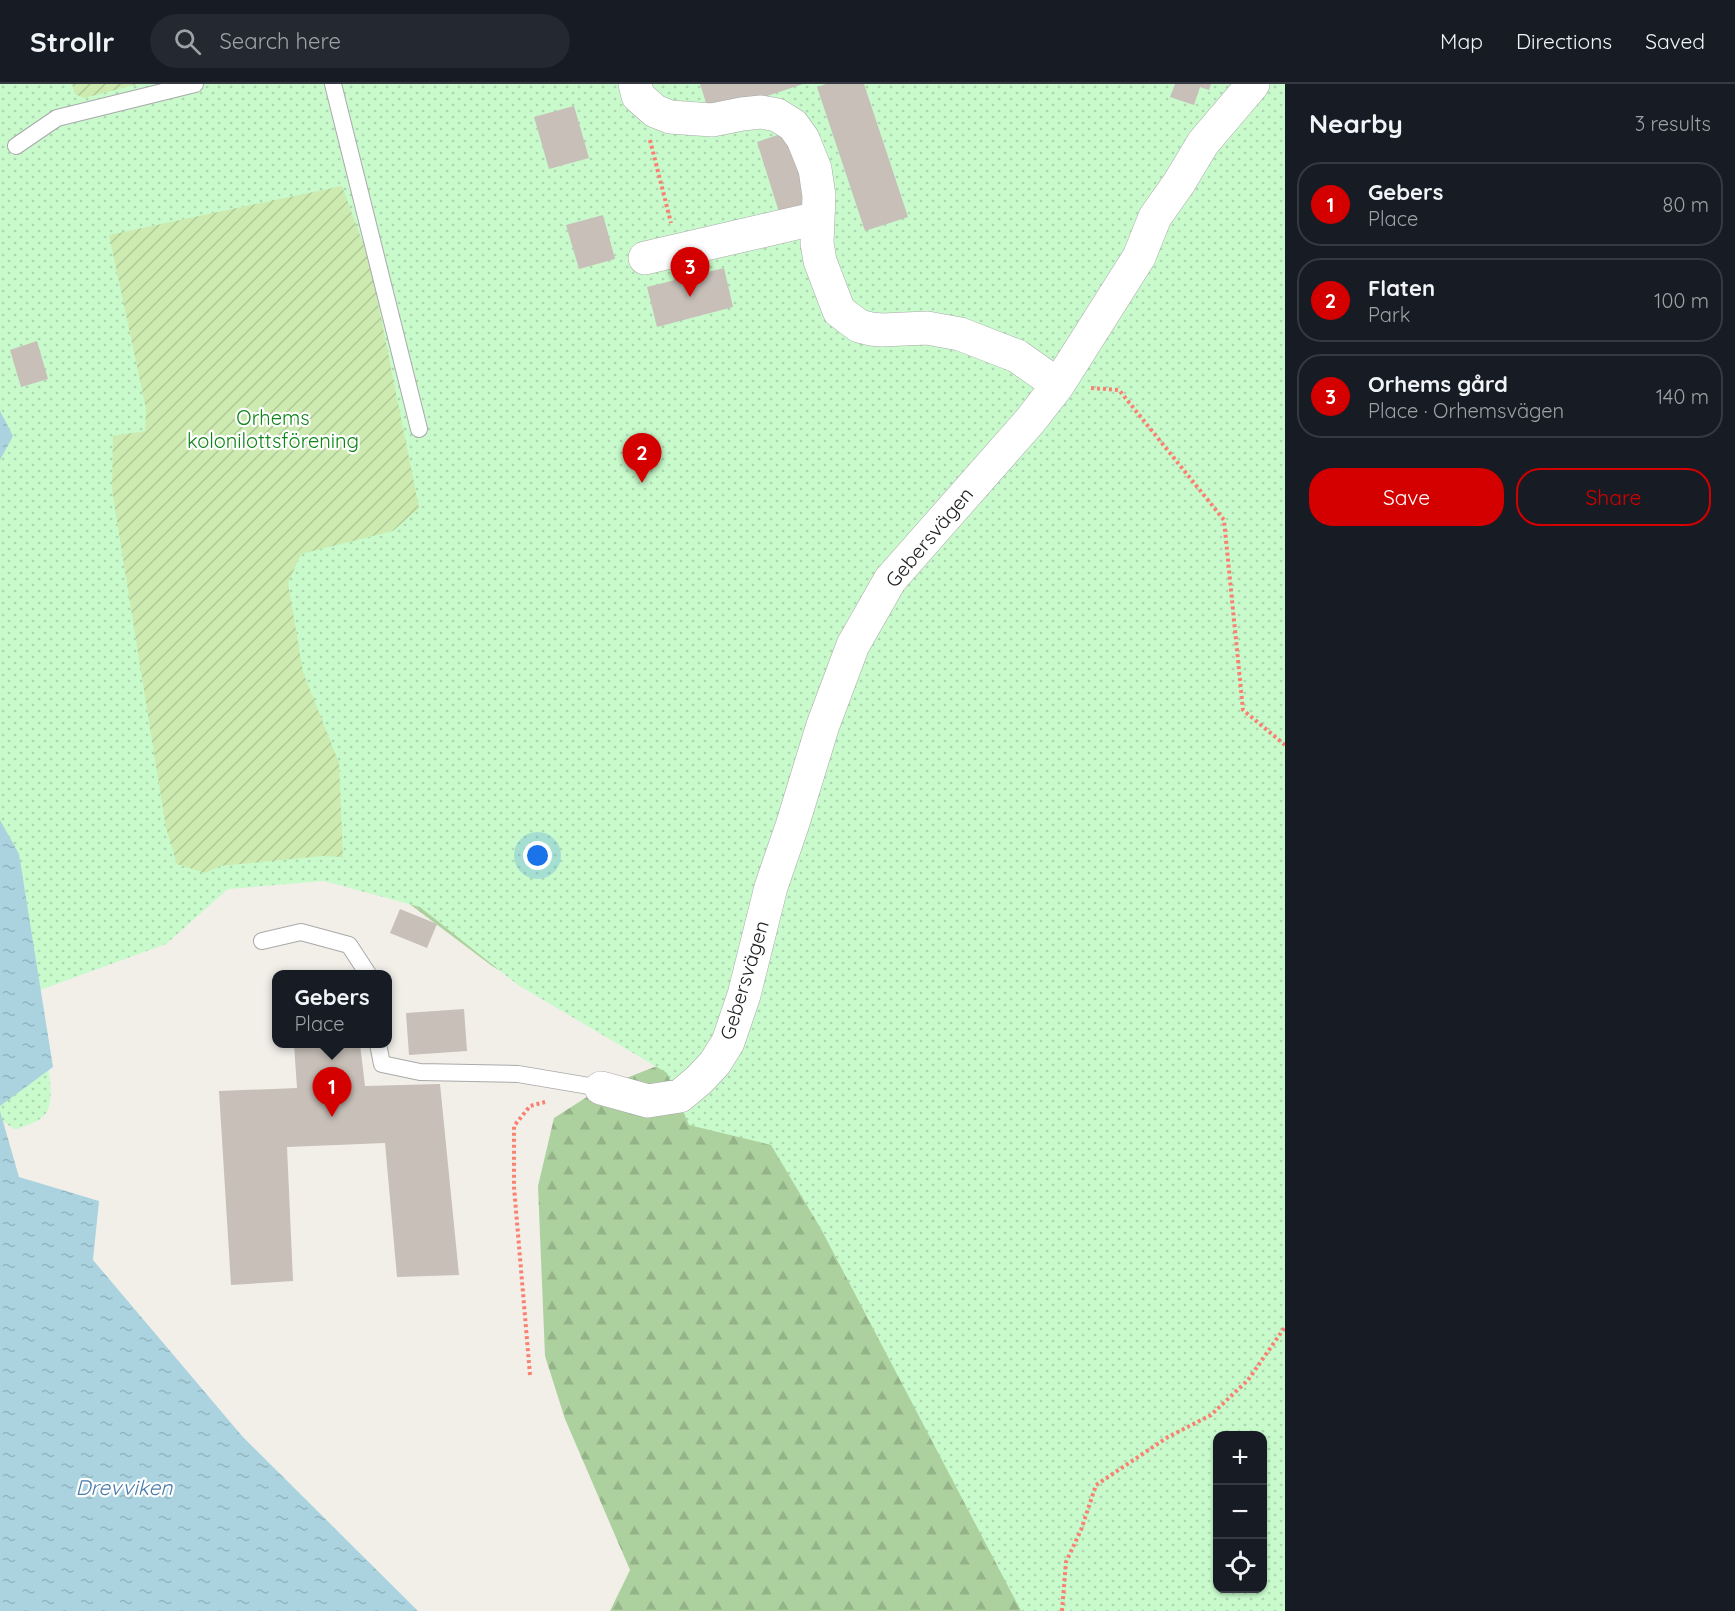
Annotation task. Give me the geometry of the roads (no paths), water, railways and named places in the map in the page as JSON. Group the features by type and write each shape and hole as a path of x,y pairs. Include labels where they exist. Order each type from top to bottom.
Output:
{"street":[{"path":"635,84 638,96 654,111 670,117 712,120 761,112 777,115 793,125 803,139 815,169 819,196 816,243 820,261 839,311 859,326 882,330 927,328 960,334 1017,356 1058,385"},
{"name":"Gebersvägen","path":"601,1088 648,1101 680,1096 715,1063 728,1042 744,995 771,887 853,645 890,580 1030,421 1058,385 1139,257 1155,217 1203,143 1253,84"},
{"path":"645,258 818,218"}],"lane":[{"path":"16,146 57,118 195,84"},
{"path":"333,84 419,429"},
{"path":"262,941 301,932 349,945 365,970"},
{"path":"379,1048 382,1064 420,1072 518,1074 601,1088"}],"water":[{"path":"0,411 13,436 0,460"},
{"path":"0,820 19,854 53,1067 0,1106"},
{"name":"Drevviken","path":"0,1111 19,1177 99,1201 93,1260 242,1436 418,1611 0,1611"}],"place":[{"name":"Orhems gård","path":"690,297"},
{"name":"Flaten","path":"642,483"},
{"name":"Gebers","path":"332,1117"}],"park label":[{"name":"Orhems kolonilottsförening","path":"273,428"}]}
